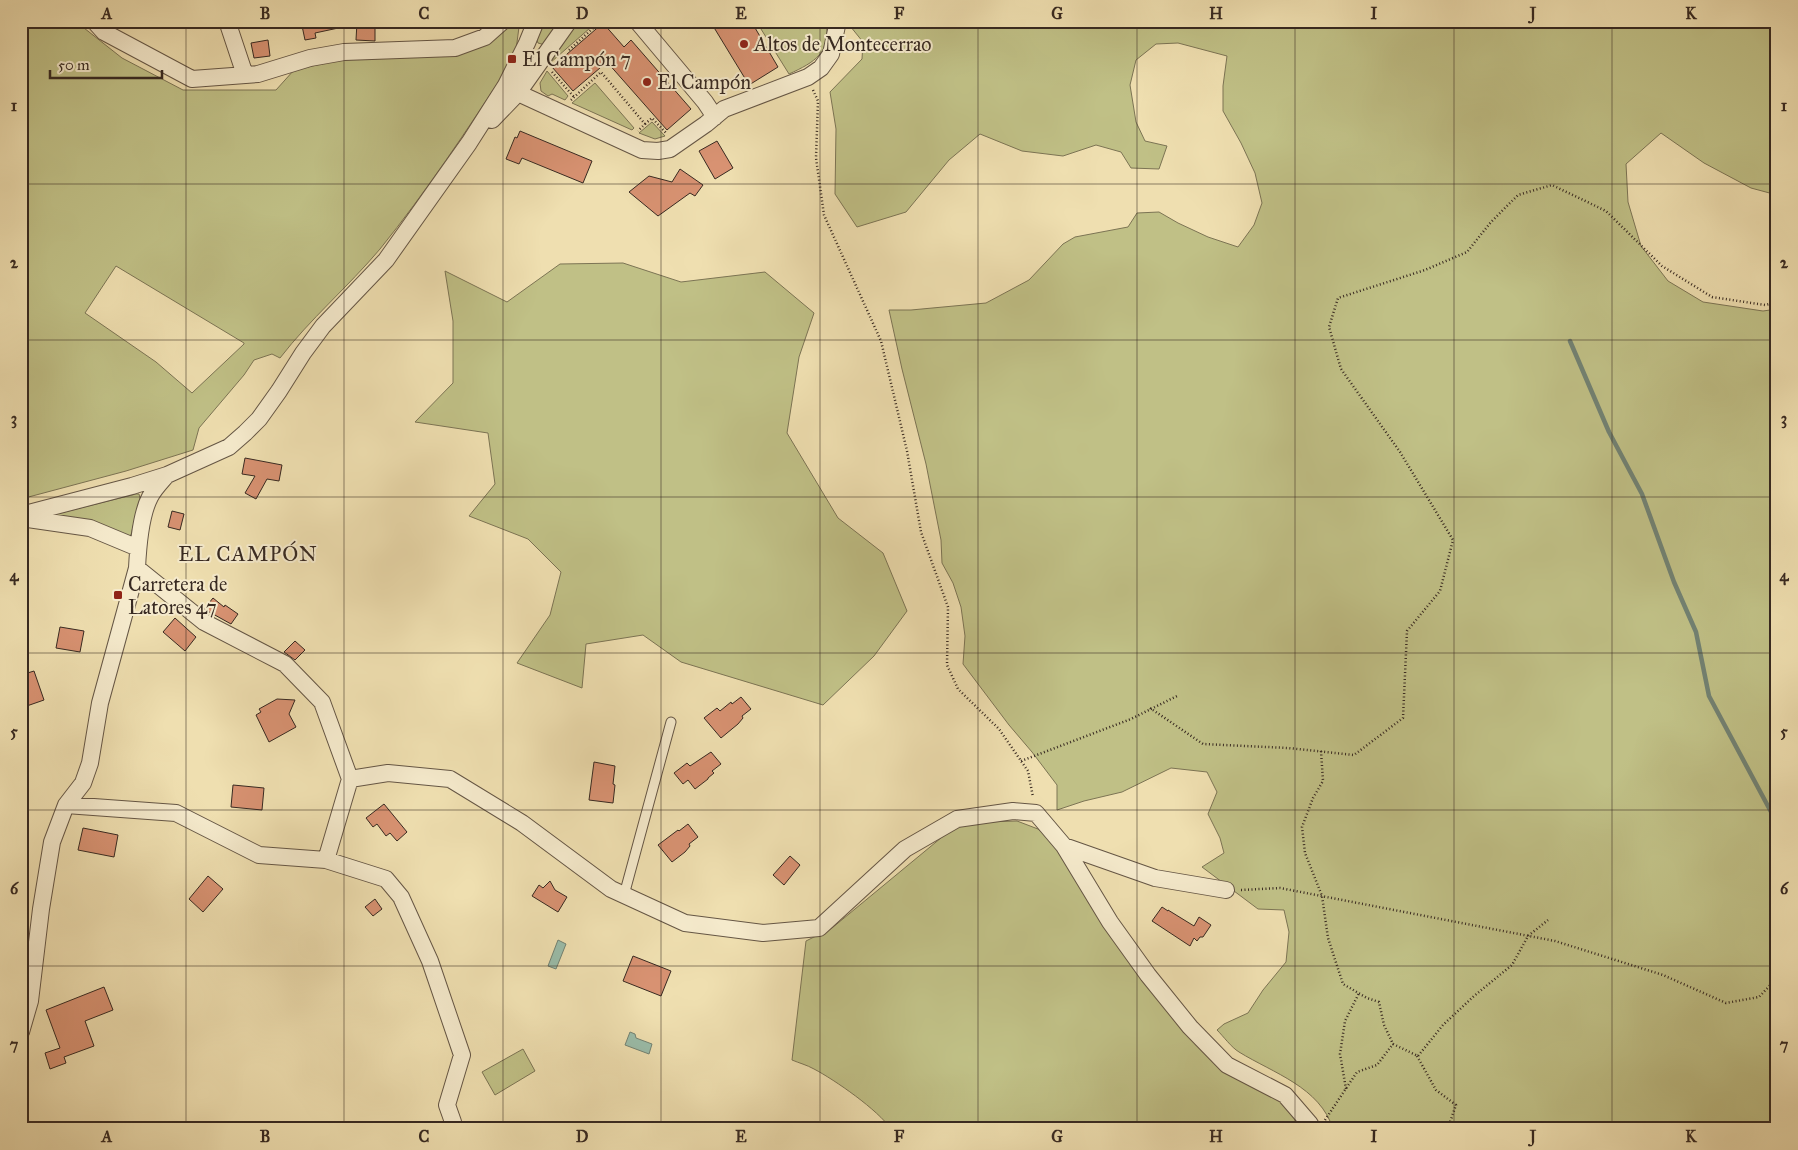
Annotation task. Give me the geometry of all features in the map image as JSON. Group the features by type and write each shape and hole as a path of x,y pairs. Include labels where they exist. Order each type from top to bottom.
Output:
{"street":[{"path":"94,21 104,32 192,79 258,74 310,58 344,52 455,48 486,37 503,21"},
{"path":"228,21 245,75"},
{"path":"21,516 167,475 229,447 259,419 308,346 329,320 386,260 469,143 506,84 527,44 536,21"},
{"path":"469,143 518,93 569,21"},
{"path":"637,21 705,102 715,117"},
{"path":"518,93 642,150 658,151 670,149 715,117 724,108 808,77 821,68 831,54 838,21"},
{"path":"518,93 522,69 529,55 527,44"},
{"path":"21,1032 30,1001 41,909 52,842 66,805 83,782 90,763 102,695 137,568 138,548 150,498 167,475"},
{"path":"21,516 90,528 138,548"},
{"path":"137,568 204,622 285,664 322,702 350,779 326,860"},
{"path":"350,779 388,773 450,779 522,823 611,888 624,895 685,923 763,933 819,928 905,849 956,819 1013,811 1036,813 1064,846 1115,929 1148,975 1190,1027 1228,1065 1285,1095 1317,1123"},
{"path":"66,805 176,813 259,855 326,860 386,879 401,897 430,961 462,1055 447,1105 453,1122"},
{"path":"1064,846 1155,878 1226,890"}],"lane":[{"path":"624,895 671,722"}],"path":[{"path":"568,50 601,21"},
{"path":"548,68 574,97 601,72 645,124"},
{"path":"808,77 818,101 816,158 824,215 881,341 907,451 921,532 948,607 948,664 958,689 999,729 1028,771 1036,813"},
{"path":"626,142 652,118 677,144"},
{"path":"1150,708 1204,744 1288,748 1354,755 1403,718 1407,631 1440,591 1453,540 1400,452 1341,369 1329,327 1338,298 1425,270 1466,252 1491,222 1518,195 1552,185 1606,211 1662,266 1712,297 1765,305 1777,302"},
{"path":"1021,760 1131,719 1177,696"},
{"path":"1321,752 1323,780 1313,798 1302,827 1304,853 1322,896 1328,938 1343,984 1379,1002 1384,1025 1393,1044 1416,1055 1436,1090 1456,1106 1449,1125 1437,1129"},
{"path":"1226,890 1280,888 1555,941 1663,975 1726,1003 1759,997 1777,978"},
{"path":"1416,1055 1418,1056 1443,1025 1467,1002 1512,965 1528,936 1548,920"},
{"path":"1346,1091 1340,1054 1344,1021 1359,993"},
{"path":"1317,1123 1346,1091 1356,1072 1377,1065 1393,1044"}],"green space":[{"path":"21,21 79,21 84,28 122,58 183,90 276,90 294,70 348,58 406,55 506,28 512,21 523,21 519,27 516,50 507,69 414,205 368,263 280,358 272,354 254,360 244,375 199,428 193,450 126,471 21,499","holes":["116,266 244,343 192,393 156,362 85,313"]},
{"path":"542,21 563,21 545,45 538,43 536,38"},
{"path":"578,21 598,21 550,63"},
{"path":"756,21 826,21 826,41 819,55 789,74"},
{"path":"846,21 1777,21 1777,195 1751,188 1704,163 1661,133 1626,164 1628,202 1641,246 1668,281 1703,302 1763,311 1777,309 1777,1129 1333,1129 1327,1114 1307,1092 1239,1052 1217,1030 1224,1024 1248,1013 1263,990 1286,962 1289,932 1284,910 1258,909 1202,867 1224,853 1220,838 1208,814 1217,792 1207,772 1171,768 1122,792 1057,810 1057,785 963,664 965,636 961,607 953,583 942,563 941,540 926,464 889,310 911,310 986,303 1029,280 1063,244 1075,237 1128,227 1137,213 1159,212 1208,237 1238,247 1254,225 1262,203 1255,173 1223,111 1223,86 1227,56 1178,43 1156,44 1136,60 1130,85 1136,122 1145,141 1167,146 1159,169 1131,168 1121,152 1096,145 1063,156 1022,151 980,134 949,160 906,212 857,227 835,194 836,129 830,92 862,59 863,42"},
{"path":"547,71 568,96 565,100 552,94 548,96 541,91 540,83"},
{"path":"595,83 634,128 632,130 572,103"},
{"path":"652,122 665,136 655,139 639,133"},
{"path":"623,263 681,282 765,272 814,313 799,357 787,433 838,518 883,553 907,611 874,656 823,705 681,662 643,635 586,644 582,688 517,663 550,615 561,572 528,539 469,516 495,484 488,433 415,422 453,383 453,321 445,271 507,302 560,264"},
{"path":"139,494 140,498 131,535 125,538 54,517 56,514"},
{"path":"1017,821 1038,829 1054,843 1197,1041 1280,1098 1305,1129 891,1129 876,1113 833,1080 806,1065 792,1060 806,941 832,928 953,828 984,822"},
{"path":"523,1049 535,1071 495,1095 482,1072"}],"shaded area":[{"path":"558,940 566,944 556,969 548,966"},
{"path":"630,1032 635,1034 636,1038 652,1044 649,1054 625,1045"}],"building":[{"path":"301,21 342,21 343,27 315,33 316,38 305,40"},
{"name":"Altos de Montecerrao","path":"710,21 751,21 778,67 749,85"},
{"path":"357,22 375,22 375,41 356,40"},
{"path":"603,23 624,47 631,40 691,109 667,130 607,62 573,91 552,67"},
{"path":"268,40 270,56 254,58 251,43"},
{"path":"520,131 592,161 583,183 522,158 519,164 506,159 515,137 517,138"},
{"path":"717,141 733,168 715,179 699,151"},
{"path":"680,169 703,185 695,196 690,193 658,216 629,192 649,176 672,182"},
{"path":"245,458 282,465 279,481 267,479 256,499 245,493 255,476 242,474"},
{"path":"172,511 184,514 180,530 168,527"},
{"path":"213,598 224,607 225,605 238,614 231,624 204,609"},
{"path":"175,618 196,637 185,651 163,632"},
{"path":"60,627 84,631 80,652 56,648"},
{"path":"295,641 305,650 295,660 284,652"},
{"path":"34,671 44,700 21,708 21,675"},
{"path":"741,697 751,709 742,716 743,718 738,724 721,738 704,718 717,708 720,711"},
{"path":"277,699 295,700 289,714 296,727 269,742 256,715 261,712 259,709"},
{"path":"711,752 721,764 712,771 714,773 708,779 695,789 688,780 683,784 674,773 687,763 690,766"},
{"path":"594,762 615,766 613,803 589,800"},
{"path":"233,785 264,788 262,810 231,807"},
{"path":"384,804 407,832 397,841 390,833 386,836 377,824 373,827 366,818"},
{"path":"688,824 698,837 689,844 690,846 685,852 672,862 658,845"},
{"path":"83,828 118,835 114,857 78,850"},
{"path":"790,856 800,865 784,885 773,875"},
{"path":"208,876 223,889 203,912 189,899"},
{"path":"550,881 555,890 567,897 558,912 532,896 539,885 543,888"},
{"path":"375,899 382,909 373,916 365,907"},
{"path":"1162,907 1194,926 1199,917 1211,925 1203,937 1200,937 1197,941 1194,938 1190,946 1152,921"},
{"path":"633,956 671,971 661,996 623,981"},
{"path":"104,987 113,1010 85,1021 94,1046 64,1057 66,1063 50,1069 45,1053 60,1048 46,1010"}],"waterway":[{"path":"1570,341 1609,432 1642,494 1674,582 1696,632 1709,696 1777,823"}],"place":[{"name":"Altos de Montecerrao","path":"744,44"},
{"name":"El Campón 7","path":"512,59"},
{"name":"El Campón","path":"647,82"},
{"name":"Carretera de Latores 47","path":"118,595"}],"district":[{"name":"EL CAMPÓN","path":"248,554"}]}
